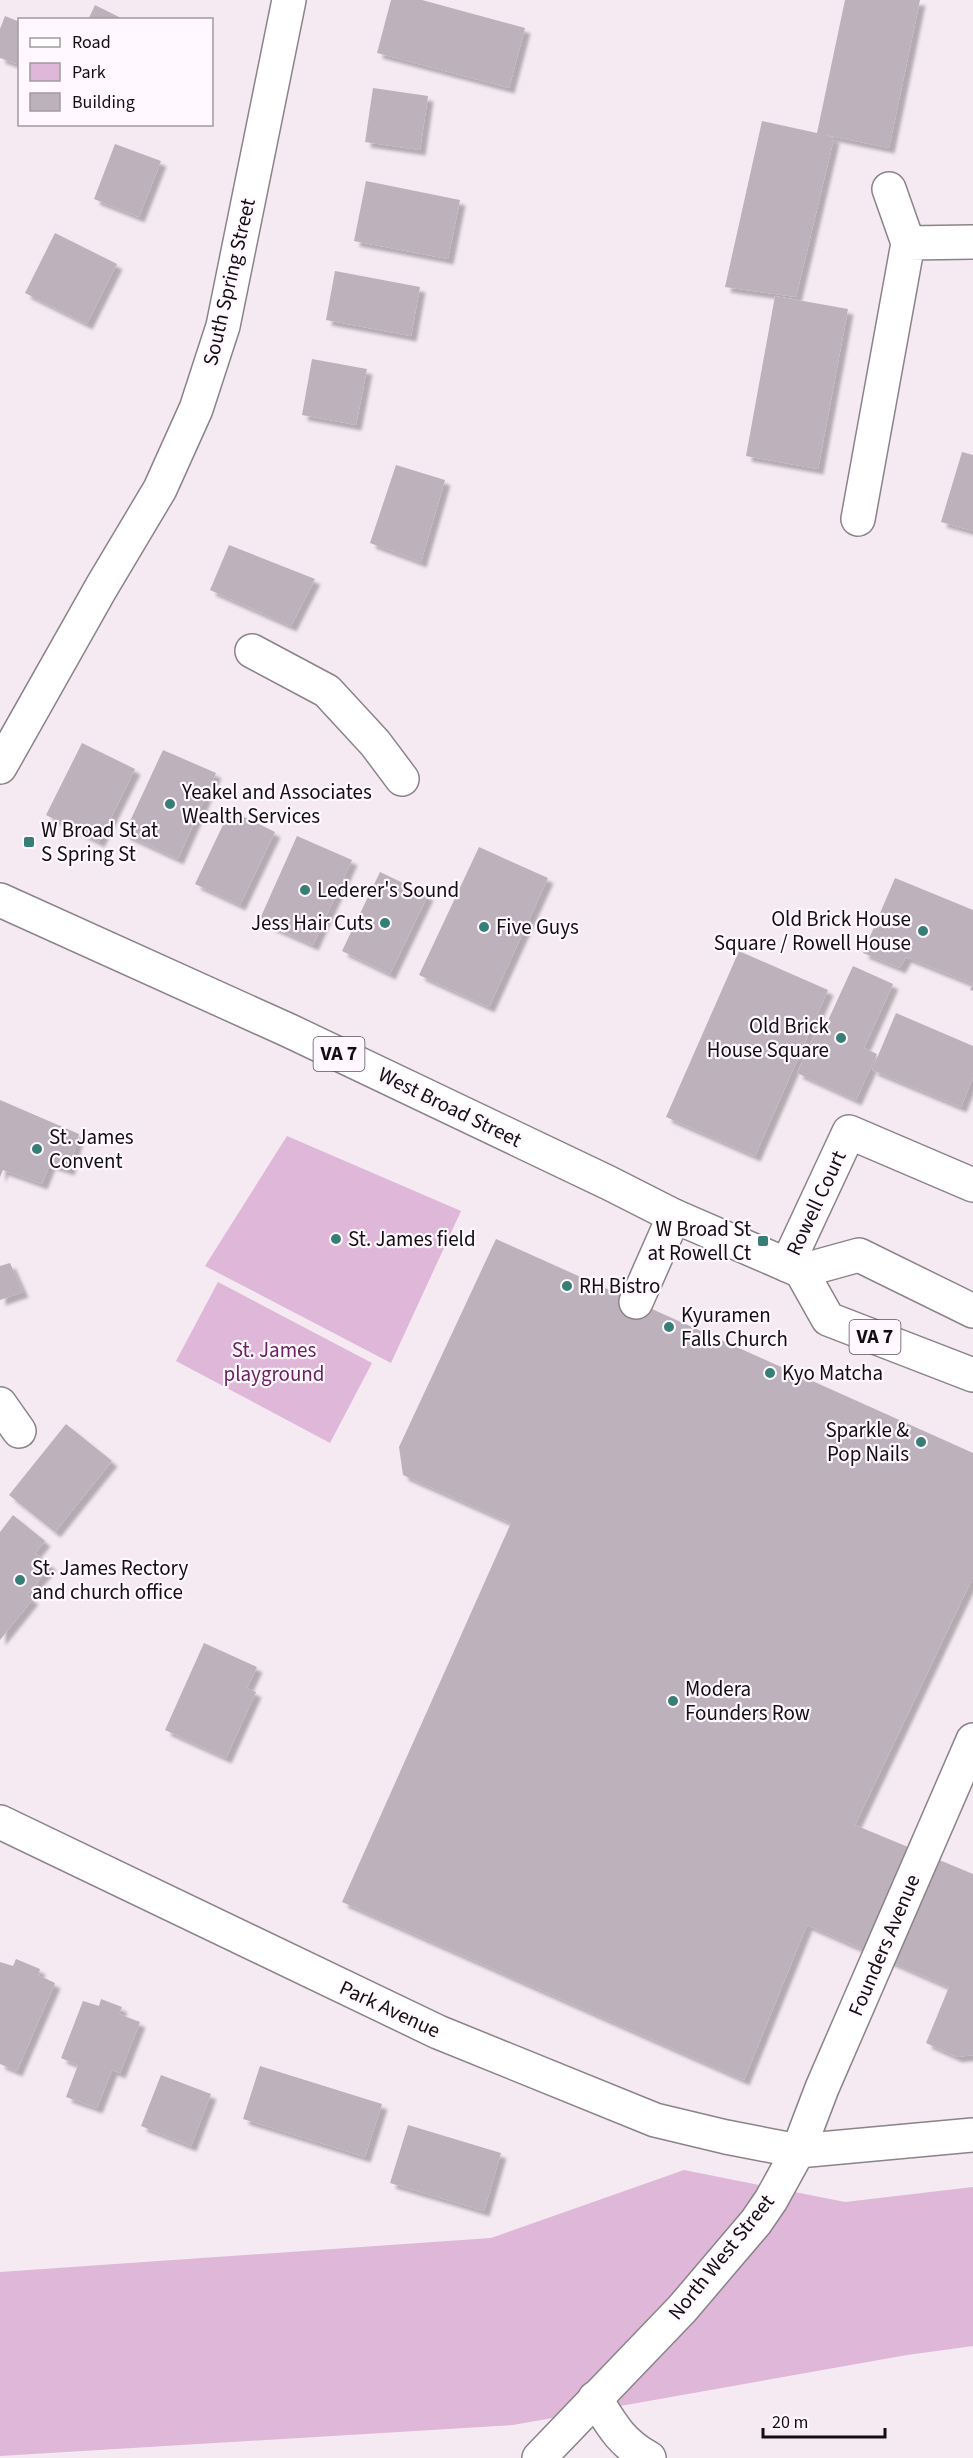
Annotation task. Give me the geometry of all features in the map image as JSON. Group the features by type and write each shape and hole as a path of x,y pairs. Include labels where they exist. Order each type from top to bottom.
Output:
{"main road":[{"name":"South Spring Street","path":"0,767 160,489 196,409 222,326 289,0"},
{"path":"858,519 908,243 889,189"},
{"path":"908,243 973,242"},
{"path":"252,651 327,691 375,743 402,779"},
{"name":"West Broad Street","path":"0,900 291,1031 674,1216 794,1268"},
{"name":"Rowell Court","path":"794,1268 849,1132 973,1185"},
{"path":"636,1302 674,1216"},
{"path":"794,1268 859,1255 973,1311"},
{"name":"VA 7","path":"794,1268 828,1319 973,1375"},
{"path":"0,1404 18,1431"},
{"name":"Founders Avenue","path":"798,2151 973,1740"},
{"name":"Park Avenue","path":"0,1822 438,2032 655,2120 798,2151"},
{"path":"798,2151 973,2135"},
{"name":"North West Street","path":"539,2458 682,2308 756,2222 798,2151"},
{"path":"595,2398 620,2438 633,2450 649,2458"}],"green space":[{"name":"St. James field","path":"287,1136 461,1211 391,1363 205,1266"},
{"name":"St. James playground","path":"218,1282 372,1363 330,1443 176,1361"},
{"path":"684,2170 845,2202 973,2187 973,2346 907,2355 513,2425 0,2456 0,2272 491,2238"}],"building":[{"path":"391,0 422,0 525,28 509,88 377,53"},
{"path":"845,0 920,0 889,148 826,135 834,138 796,297 725,287 762,121 817,133"},
{"path":"95,5 121,18 89,18"},
{"path":"5,16 18,21 18,64 0,58 0,29"},
{"path":"373,88 428,96 420,150 365,142"},
{"path":"115,144 161,161 139,217 94,199"},
{"path":"366,181 460,200 448,259 354,241"},
{"path":"55,233 117,264 87,324 25,293"},
{"path":"335,271 420,287 411,336 326,320"},
{"path":"775,296 848,309 818,469 746,456"},
{"path":"312,359 367,369 356,425 302,415"},
{"path":"962,452 973,455 973,531 941,522"},
{"path":"396,465 445,480 421,562 370,543"},
{"path":"229,545 315,579 291,626 210,590"},
{"path":"82,743 135,769 99,842 46,815"},
{"name":"Yeakel and Associates Wealth Services","path":"163,750 216,773 178,859 124,834"},
{"path":"230,810 275,832 240,905 195,884"},
{"name":"Lederer's Sound","path":"297,836 352,860 313,945 259,921"},
{"name":"Five Guys","path":"479,847 548,878 489,1007 419,975"},
{"name":"Jess Hair Cuts","path":"380,872 428,895 390,974 342,951"},
{"name":"Old Brick House Square / Rowell House","path":"895,878 973,910 973,984 906,957 900,968 863,953"},
{"path":"739,951 828,990 755,1156 666,1117"},
{"name":"Old Brick House Square","path":"853,966 893,984 864,1048 877,1054 856,1100 797,1073 819,1025 825,1027"},
{"path":"896,1013 973,1046 973,1077 961,1107 872,1070"},
{"name":"St. James Convent","path":"0,1100 79,1134 69,1170 50,1164 42,1184 3,1170 0,1177"},
{"name":"Modera Founders Row","path":"496,1239 973,1453 973,1577 855,1825 973,1874 973,2055 957,2057 926,2043 949,1987 807,1925 744,2080 342,1902 511,1523 403,1475 399,1447"},
{"path":"10,1263 23,1292 0,1300 0,1266"},
{"path":"66,1424 112,1461 55,1532 9,1495"},
{"name":"St. James Rectory and church office","path":"13,1515 45,1541 35,1553 51,1565 27,1595 33,1599 0,1640 0,1532"},
{"path":"204,1643 257,1667 247,1688 256,1692 226,1758 165,1730"},
{"path":"16,1959 40,1969 38,1975 55,1983 17,2071 0,2064 0,1962 13,1966"},
{"path":"101,1999 122,2007 119,2014 140,2022 120,2073 112,2070 97,2108 66,2097 78,2065 61,2058 83,2001 99,2006"},
{"path":"260,2066 382,2104 365,2157 243,2119"},
{"path":"161,2075 211,2094 191,2146 141,2126"},
{"path":"408,2125 501,2153 484,2211 390,2183"}],"place":[{"name":"Yeakel and Associates Wealth Services","path":"170,804"},
{"name":"W Broad St at S Spring St","path":"29,842"},
{"name":"Lederer's Sound","path":"305,890"},
{"name":"Jess Hair Cuts","path":"385,923"},
{"name":"Five Guys","path":"484,927"},
{"name":"Old Brick House Square / Rowell House","path":"923,931"},
{"name":"Old Brick House Square","path":"841,1038"},
{"name":"St. James Convent","path":"37,1149"},
{"name":"St. James field","path":"336,1239"},
{"name":"W Broad St at Rowell Ct","path":"763,1241"},
{"name":"RH Bistro","path":"567,1286"},
{"name":"Kyuramen Falls Church","path":"669,1327"},
{"name":"Kyo Matcha","path":"770,1373"},
{"name":"Sparkle & Pop Nails","path":"921,1442"},
{"name":"St. James Rectory and church office","path":"20,1580"},
{"name":"Modera Founders Row","path":"673,1701"}]}
